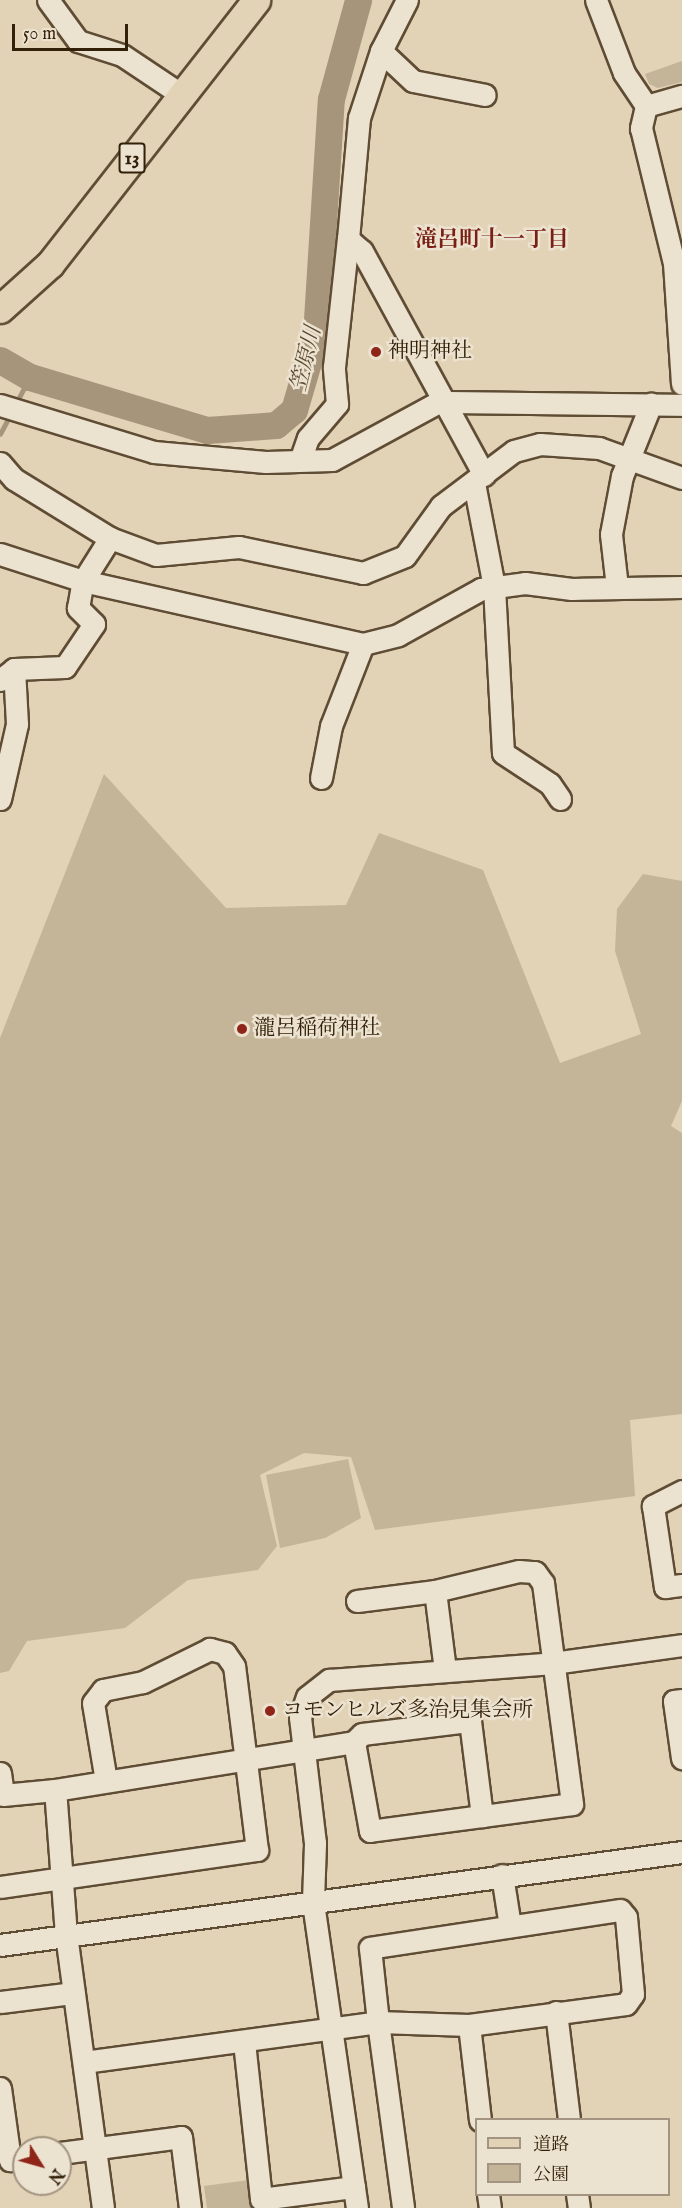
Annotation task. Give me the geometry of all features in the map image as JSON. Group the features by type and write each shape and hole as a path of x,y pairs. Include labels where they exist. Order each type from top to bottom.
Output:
{"main road":[{"name":"13","path":"0,309 50,264 256,0"}],"street":[{"path":"48,0 78,41 122,55 182,94"},
{"path":"301,458 308,438 337,404 334,367 359,118 381,51 407,0"},
{"path":"596,0 624,73 646,106 641,128 674,263 682,384"},
{"path":"381,51 413,81 485,95"},
{"path":"646,106 682,96"},
{"path":"348,239 362,251 392,304 479,479 494,587 503,753 550,784 560,799"},
{"path":"8,408 154,452 256,462 301,458 332,459 439,402 682,405"},
{"path":"617,587 611,534 629,457 651,404"},
{"path":"0,463 14,479 110,538 156,555 239,547 363,573 405,556 441,506 514,451 540,444 598,448 629,457 682,478"},
{"path":"0,799 17,724 7,675 65,667 94,624 78,608 83,581 110,538"},
{"path":"0,554 83,581 363,644 398,635 481,589 494,587 682,587"},
{"path":"321,778 331,726 363,644"},
{"path":"682,1491 653,1506 665,1587 682,1585"},
{"path":"354,1742 370,1831 572,1804 543,1583 535,1572 435,1591 357,1601"},
{"path":"435,1591 445,1670"},
{"path":"357,2208 313,1901 315,1843 300,1717 307,1698 329,1680 553,1663 682,1645"},
{"path":"0,1887 257,1850 248,1756 234,1666 225,1653 210,1649 143,1682 104,1690 93,1703 106,1781"},
{"path":"682,1700 674,1701 682,1758"},
{"path":"0,1773 3,1796 55,1790 248,1756 354,1742 362,1734 470,1721 482,1816"},
{"path":"55,1790 64,1878 66,1935 103,2208"},
{"path":"0,1945 682,1852"},
{"path":"502,1875 510,1926"},
{"path":"84,2062 378,2022 470,2025 626,2004 633,1994 626,1917 620,1910 370,1948 378,2022 403,2208"},
{"path":"0,2002 73,1993"},
{"path":"556,2012 569,2118"},
{"path":"470,2025 480,2118"},
{"path":"244,2042 261,2199 354,2187"},
{"path":"0,2088 10,2160 12,2160"},
{"path":"72,2151 181,2137 190,2208"}],"green space":[{"path":"682,61 682,82 658,88 649,84 645,74"},
{"path":"104,774 226,908 346,905 379,833 483,870 560,1063 641,1034 615,951 617,909 643,874 682,881 682,1101 671,1126 682,1133 682,1414 630,1420 635,1496 375,1530 351,1457 304,1453 260,1475 277,1546 258,1570 188,1580 125,1628 27,1641 9,1671 0,1673 0,1038"},
{"path":"348,1459 361,1518 325,1538 280,1548 266,1475"},
{"path":"249,2180 252,2208 207,2208 204,2186"}],"waterway":[{"name":"笠原川","path":"0,360 30,377 207,430 276,425 294,410 316,335 331,99 358,0"},
{"path":"15,405 30,377"},
{"path":"0,434 10,415"}],"place":[{"name":"神明神社","path":"376,352"},
{"name":"瀧呂稲荷神社","path":"242,1029"},
{"name":"コモンヒルズ多治見集会所","path":"270,1711"}],"district":[{"name":"滝呂町十一丁目","path":"492,241"}]}
